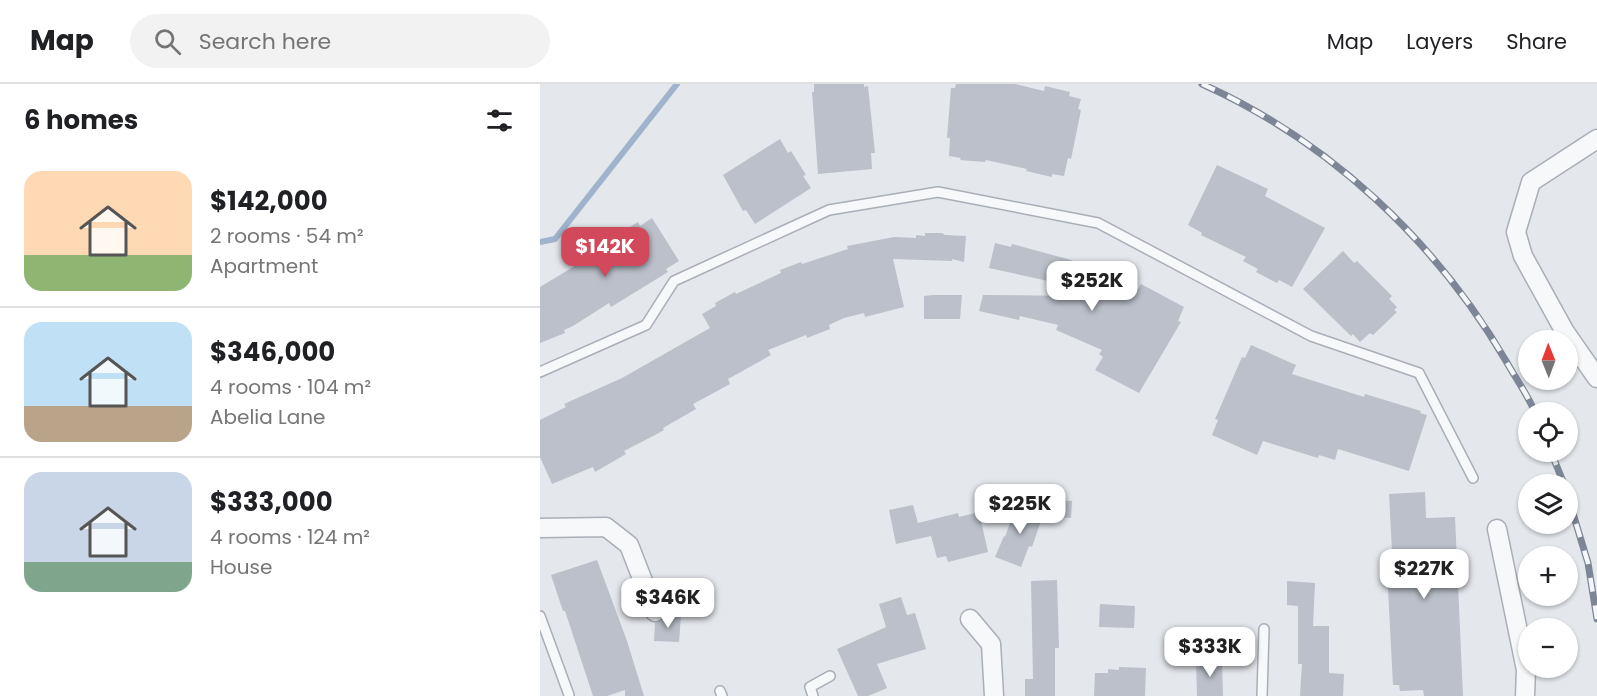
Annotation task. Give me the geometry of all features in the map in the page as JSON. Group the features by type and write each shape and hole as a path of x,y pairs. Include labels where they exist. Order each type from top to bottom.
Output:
{"street":[{"path":"1597,139 1531,182 1516,232 1523,256 1565,332 1597,378"},
{"path":"540,528 606,527 629,545 655,612"},
{"path":"1497,529 1526,670 1525,696"},
{"path":"970,619 991,644 994,696"}],"lane":[{"path":"540,372 646,325 674,281 829,210 938,192 1098,223 1311,336 1419,373 1473,478"},
{"path":"540,616 568,695"},
{"path":"1262,696 1264,629"},
{"path":"813,696 810,687 830,676"}],"building":[{"path":"814,84 864,84 864,87 868,86 875,153 871,153 872,169 818,174 812,92 814,92"},
{"path":"956,84 1015,84 1044,91 1045,86 1070,92 1069,96 1081,99 1078,109 1081,110 1071,159 1068,158 1064,176 1052,174 1052,177 986,160 985,162 960,160 961,158 949,156 950,138 947,138 951,88 955,88"},
{"path":"780,139 788,153 791,151 811,188 755,224 746,210 743,211 723,175"},
{"path":"1217,165 1268,189 1265,196 1325,228 1292,287 1279,280 1277,283 1256,272 1258,269 1243,261 1246,257 1201,235 1202,233 1188,225"},
{"path":"652,218 679,261 666,269 668,272 611,307 609,303 564,330 565,333 540,343 540,287 583,261 581,257 638,222 640,226"},
{"path":"925,233 966,236 964,262 952,259 952,261 893,259 904,307 865,317 864,313 844,318 829,325 830,329 807,338 806,335 768,350 771,355 728,379 730,384 693,404 696,409 663,428 664,430 624,451 626,454 595,472 593,467 552,484 540,457 540,420 566,407 564,404 622,378 710,328 702,314 716,306 715,303 781,273 780,270 848,249 847,246 894,237 916,238 916,235 925,236"},
{"path":"995,243 1011,247 1012,244 1071,260 1138,289 1141,284 1184,307 1178,321 1181,322 1139,393 1095,370 1103,357 1099,354 1102,350 1056,330 1058,325 1020,316 1019,320 979,311 983,295 1079,296 1080,288 989,268"},
{"path":"1343,251 1354,263 1357,261 1392,296 1389,299 1397,307 1394,310 1397,312 1373,335 1370,333 1360,342 1303,289"},
{"path":"962,295 960,319 924,319 924,296"},
{"path":"1251,345 1296,365 1292,374 1364,397 1365,394 1421,411 1420,413 1427,415 1409,471 1338,449 1335,460 1319,455 1318,458 1263,441 1257,455 1212,435 1218,420 1215,419 1242,357 1245,358"},
{"path":"1425,492 1426,518 1455,517 1463,696 1424,696 1423,690 1400,691 1399,685 1393,685 1387,570 1393,570 1389,494"},
{"path":"1055,500 1072,501 1071,518 1054,517"},
{"path":"1017,503 1044,512 1032,547 1029,546 1021,567 995,557"},
{"path":"913,505 918,523 958,513 959,517 979,512 988,552 948,562 946,556 937,558 931,536 896,544 889,510"},
{"path":"597,560 627,641 644,696 625,696 625,690 607,696 593,696 565,611 563,611 551,575"},
{"path":"1057,580 1059,648 1055,648 1055,696 1025,696 1025,679 1033,679 1031,581"},
{"path":"1287,581 1315,583 1313,626 1329,626 1329,673 1344,674 1343,696 1300,696 1302,664 1298,664 1298,606 1287,605"},
{"path":"901,597 907,615 915,613 926,649 877,664 887,688 868,696 858,696 837,649 886,627 879,604"},
{"path":"1100,604 1135,606 1134,628 1099,627"},
{"path":"666,615 681,616 679,642 654,641 655,623"},
{"path":"1222,659 1223,696 1197,696 1196,660"},
{"path":"1119,667 1146,668 1145,696 1094,696 1095,673 1108,673 1108,669 1119,670"}],"waterway":[{"path":"540,242 555,239 677,84"}],"railway":[{"path":"1202,84 1249,107 1293,134 1336,165 1375,199 1413,236 1447,275 1478,317 1530,402"},
{"path":"1555,462 1560,474"},
{"path":"1578,530 1588,563 1597,619"}]}
